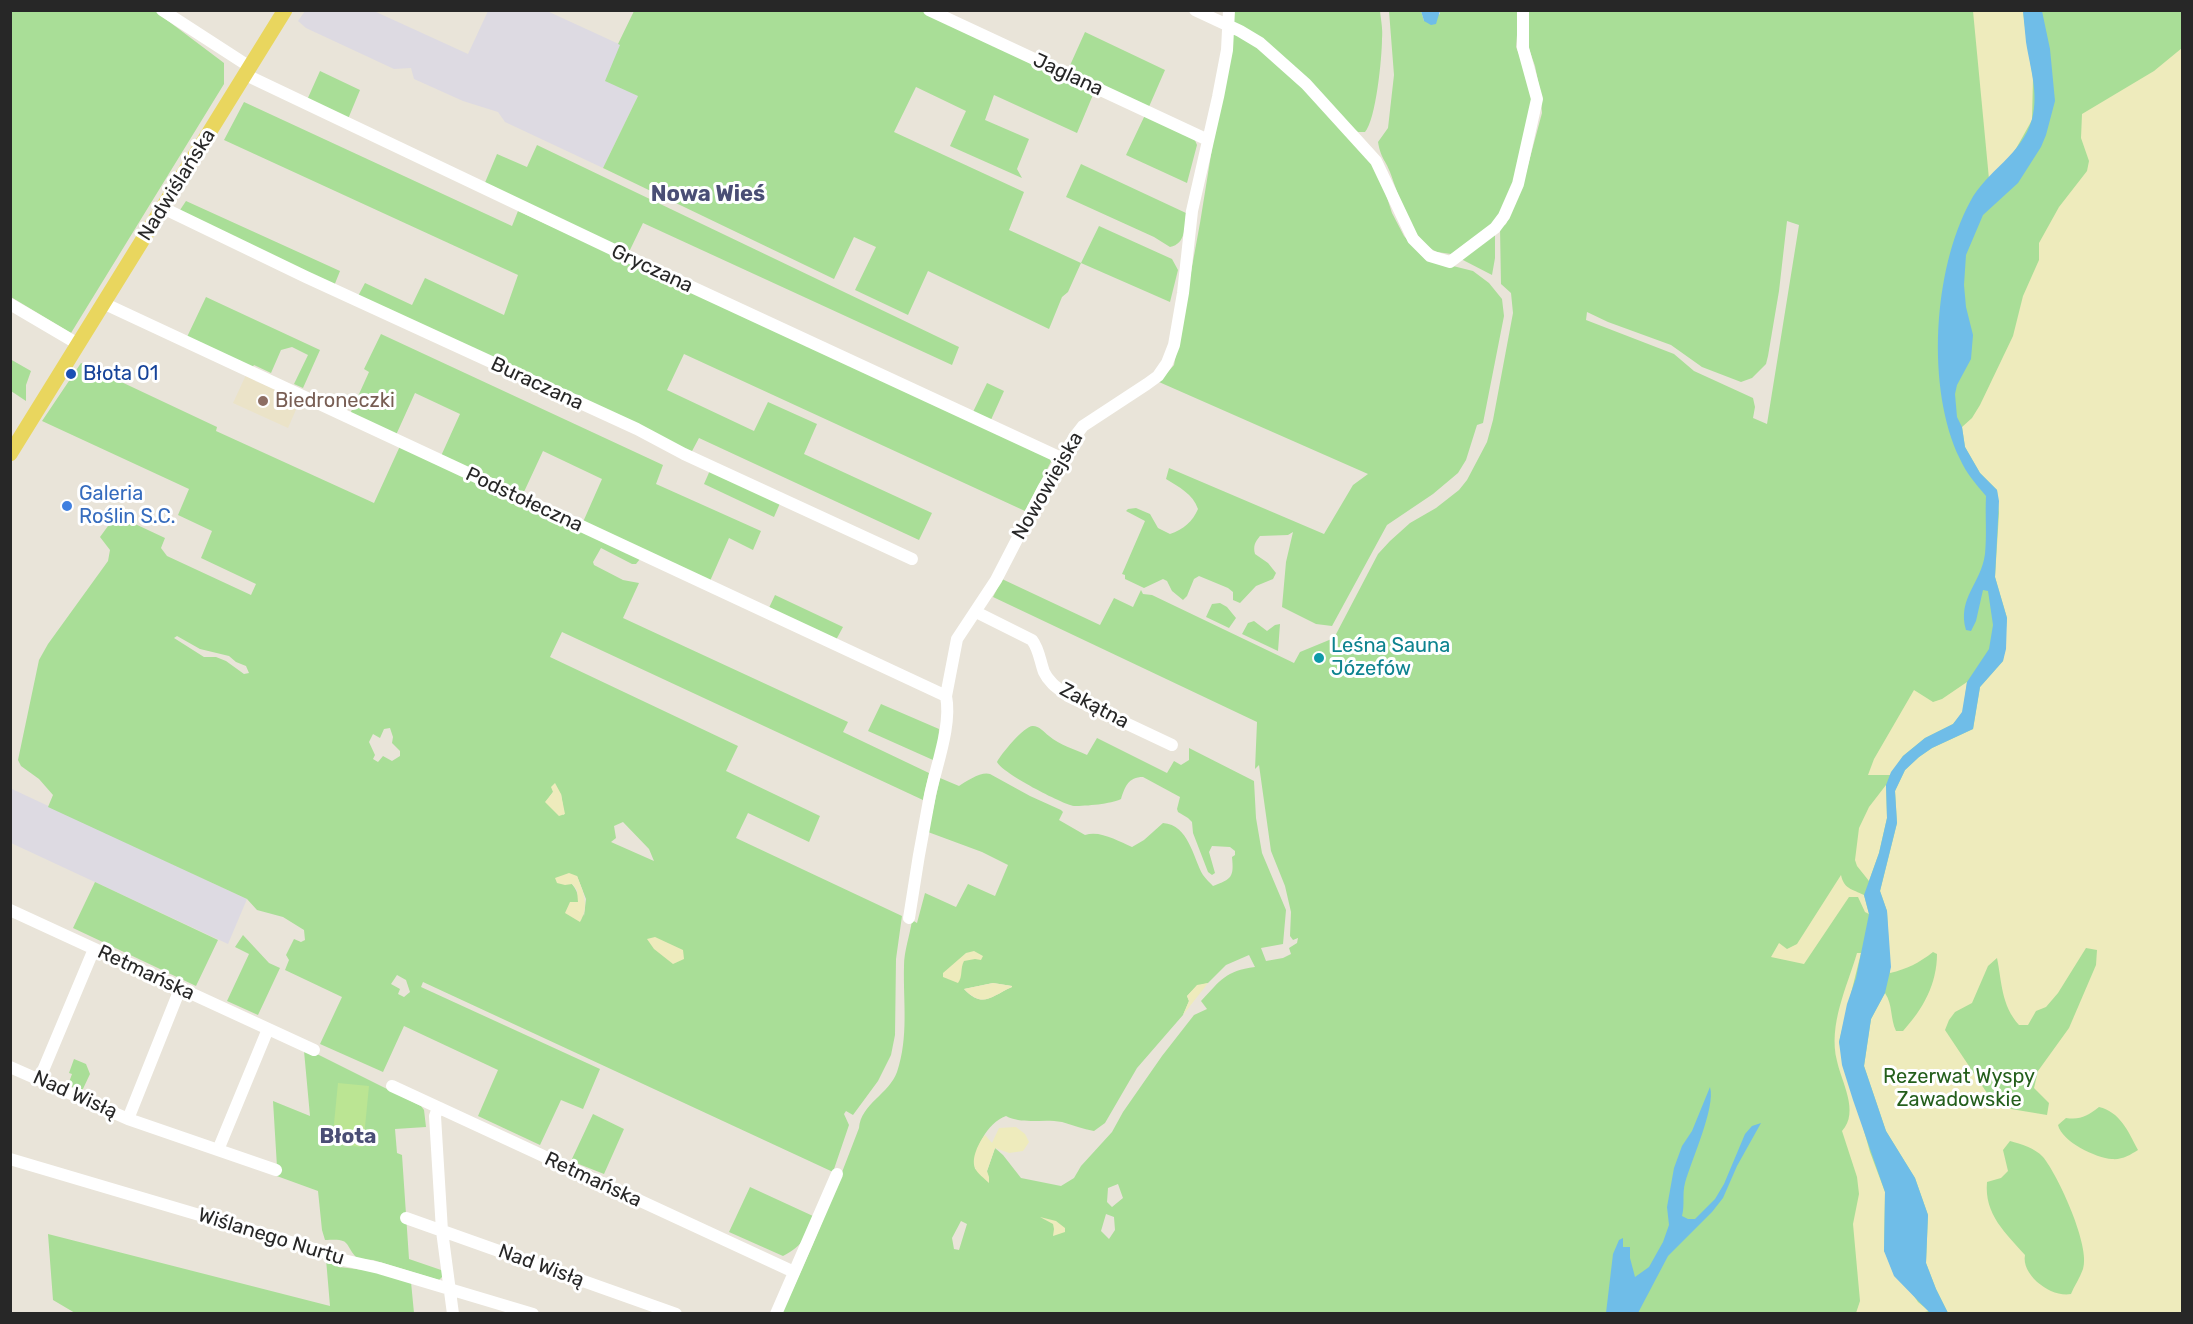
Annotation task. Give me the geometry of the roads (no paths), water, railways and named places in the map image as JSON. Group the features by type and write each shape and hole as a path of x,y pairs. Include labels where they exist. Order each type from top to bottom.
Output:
{"main road":[{"name":"Nadwiślańska","path":"10,454 248,71 278,13"}],"street":[{"name":"Gryczana","path":"162,10 248,71 694,288 1061,458"},
{"name":"Jaglana","path":"928,10 1208,140"},
{"path":"1195,10 1260,43 1306,84 1376,161 1413,239 1430,256 1450,262 1495,228 1504,216 1518,184 1537,99 1524,48 1523,10"},
{"name":"Nowowiejska","path":"909,918 930,794 946,721 945,696 957,639 999,576 1042,489 1083,426 1158,376 1167,363 1174,345 1183,293 1192,212 1227,51 1229,10"},
{"name":"Buraczana","path":"163,208 912,559"},
{"name":"Podstołeczna","path":"104,303 945,696"},
{"path":"10,304 78,344"},
{"name":"Zakątna","path":"976,612 1032,640 1037,648 1045,674 1068,696 1172,745"},
{"name":"Retmańska","path":"10,910 314,1050"},
{"path":"39,1080 94,949"},
{"path":"128,1119 180,989"},
{"path":"218,1150 268,1029"},
{"name":"Nad Wisłą","path":"10,1067 128,1119 276,1170"},
{"name":"Retmańska","path":"392,1086 794,1272"},
{"path":"438,1108 435,1116 442,1231 453,1314"},
{"name":"Wiślanego Nurtu","path":"10,1159 311,1248 339,1259 371,1266 533,1314"},
{"path":"776,1314 837,1174"},
{"name":"Nad Wisłą","path":"406,1218 675,1314"}],"water":[{"path":"1421,11 1440,11 1436,24 1431,25 1424,21"},
{"path":"2023,11 2042,11 2050,49 2055,101 2041,147 2018,183 1983,215 1966,255 1964,285 1966,307 1973,335 1971,359 1957,385 1955,394 1957,417 1962,427 1965,447 1980,473 1997,490 1999,501 1995,577 2007,618 2006,649 2003,661 1980,687 1973,729 1932,748 1919,757 1905,770 1895,791 1897,823 1880,891 1887,911 1891,967 1885,993 1871,1019 1864,1066 1886,1131 1915,1178 1928,1215 1926,1263 1948,1313 1930,1313 1894,1276 1884,1251 1885,1192 1842,1065 1839,1042 1847,1004 1856,978 1869,914 1864,895 1879,853 1887,818 1886,785 1891,772 1903,756 1925,738 1953,724 1962,712 1967,682 1989,649 1993,625 1988,591 1983,590 1976,621 1971,631 1966,630 1964,619 1967,600 1983,565 1985,554 1986,496 1962,464 1949,431 1938,365 1938,330 1948,261 1970,202 1985,181 2020,143 2032,119 2035,100"},
{"path":"1710,1087 1711,1096 1706,1120 1685,1183 1682,1216 1695,1219 1715,1199 1724,1184 1745,1134 1752,1126 1761,1123 1737,1166 1723,1198 1668,1256 1638,1313 1606,1313 1613,1254 1619,1240 1623,1238 1623,1247 1630,1247 1630,1258 1635,1277 1649,1267 1663,1242 1669,1225 1667,1207 1674,1168"}],"place":[{"name":"Błota 01","path":"71,374"},
{"name":"Biedroneczki","path":"263,401"},
{"name":"Galeria Roślin S.C.","path":"67,506"},
{"name":"Leśna Sauna Józefów","path":"1319,658"}],"district":[{"name":"Nowa Wieś","path":"708,195"},
{"name":"Błota","path":"348,1137"}],"park label":[{"name":"Rezerwat Wyspy Zawadowskie","path":"1959,1088"}]}
